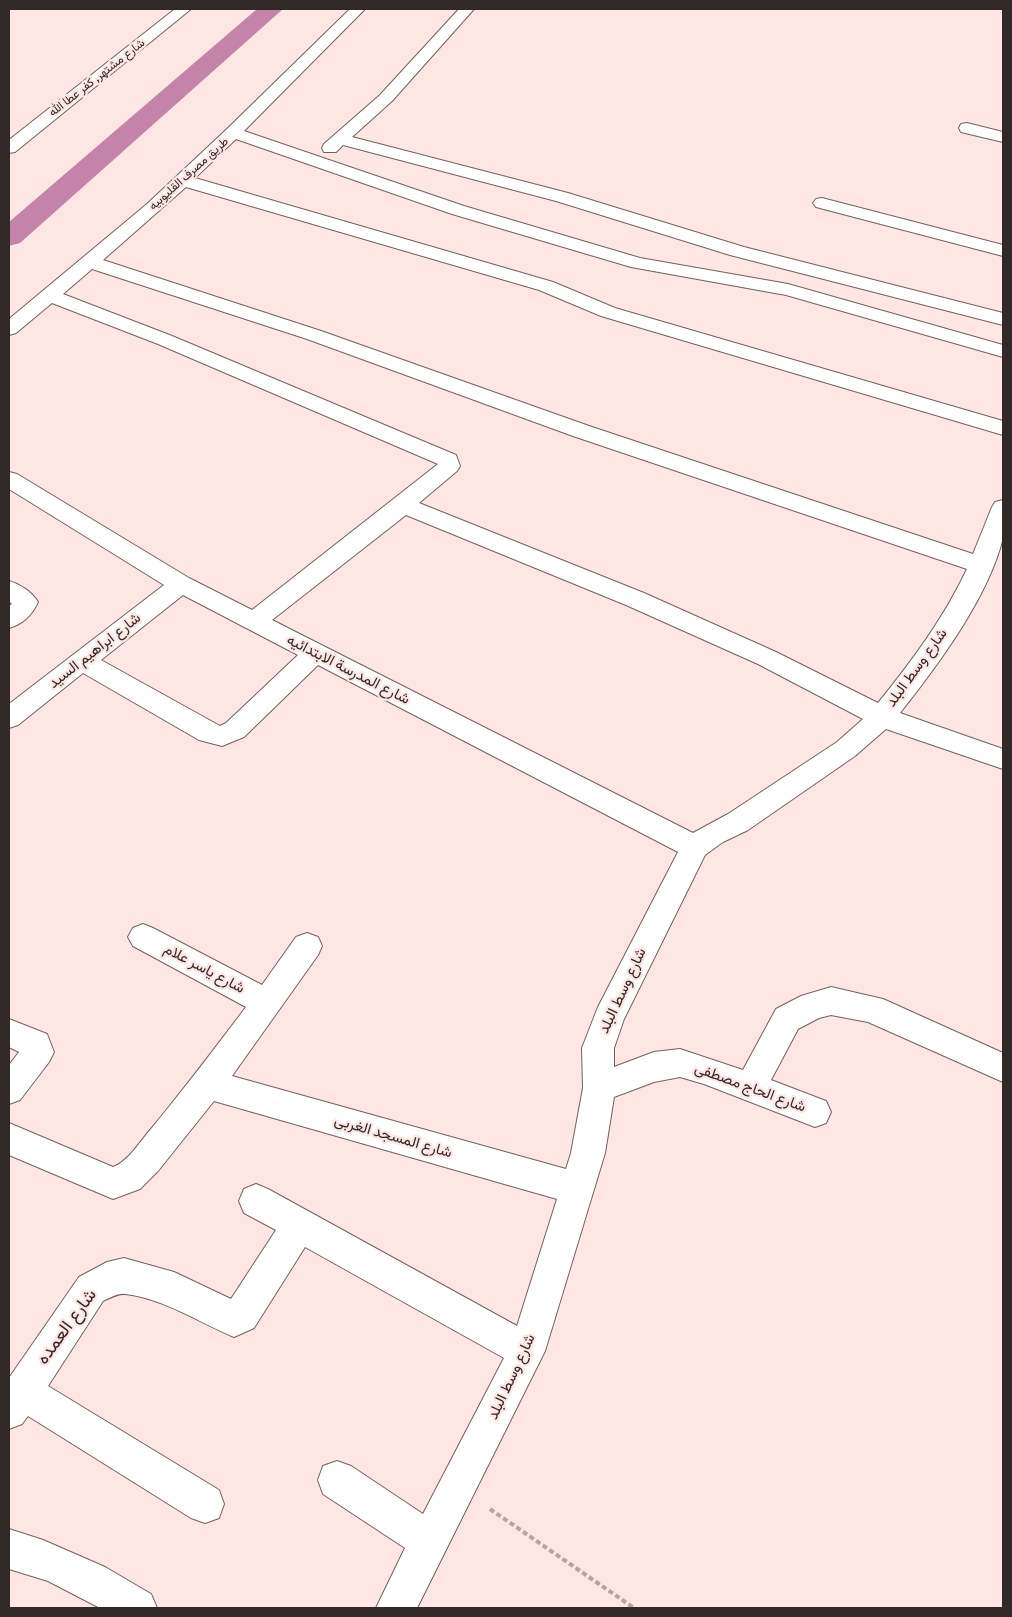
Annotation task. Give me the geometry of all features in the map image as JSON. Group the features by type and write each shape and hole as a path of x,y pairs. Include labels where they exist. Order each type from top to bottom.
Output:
{"street":[{"name":"شارع مشتهر, كفر عطا الله","path":"9,148 184,9"},
{"name":"طريق مصرف القليوبيه","path":"9,329 153,208 234,133 358,9"},
{"path":"315,161 386,98 467,9"},
{"path":"967,128 1003,137"},
{"path":"234,133 458,210 638,263 788,290 1003,351"},
{"path":"339,139 562,197 738,251 1003,319"},
{"path":"182,180 546,286 608,312 1003,428"},
{"path":"822,203 1003,251"},
{"path":"88,261 314,335 581,431 981,565"},
{"path":"49,295 165,340 448,460 449,466 403,505 253,622"},
{"name":"شارع المدرسة الابتدائيه","path":"9,479 181,584 695,847"},
{"path":"403,505 643,603 767,658 882,717 1003,759"},
{"name":"شارع وسط البلد","path":"396,1608 459,1488 527,1351 588,1153 599,1088 598,1048 606,1024 695,847 712,834 738,822 846,749 882,717 913,678 961,608 981,565 1003,507"},
{"name":"شارع ابراهيم السيد","path":"9,718 181,584"},
{"path":"9,619 23,608 17,595"},
{"path":"82,661 208,733 222,736 235,730 315,653"},
{"name":"شارع ياسر علام","path":"142,937 266,1002"},
{"path":"9,1139 113,1183 128,1178 146,1160 208,1084 307,946"},
{"path":"750,1089 787,1019 812,1006 831,1002 872,1009 1003,1068"},
{"path":"9,1033 36,1044 38,1052 9,1089"},
{"name":"شارع الحاج مصطفى","path":"599,1088 654,1067 680,1064 705,1070 750,1089 815,1112"},
{"name":"شارع المسجد الغربى","path":"208,1084 578,1189"},
{"path":"256,1201 527,1351"},
{"name":"شارع العمده","path":"15,1401 91,1289 107,1280 124,1276 174,1290 231,1319 238,1317 299,1225"},
{"path":"15,1401 205,1504"},
{"path":"336,1480 431,1542"},
{"path":"9,1549 38,1556 90,1579 136,1608"}],"path":[{"path":"459,1488 634,1608"}],"waterway":[{"path":"9,237 271,9"}]}
